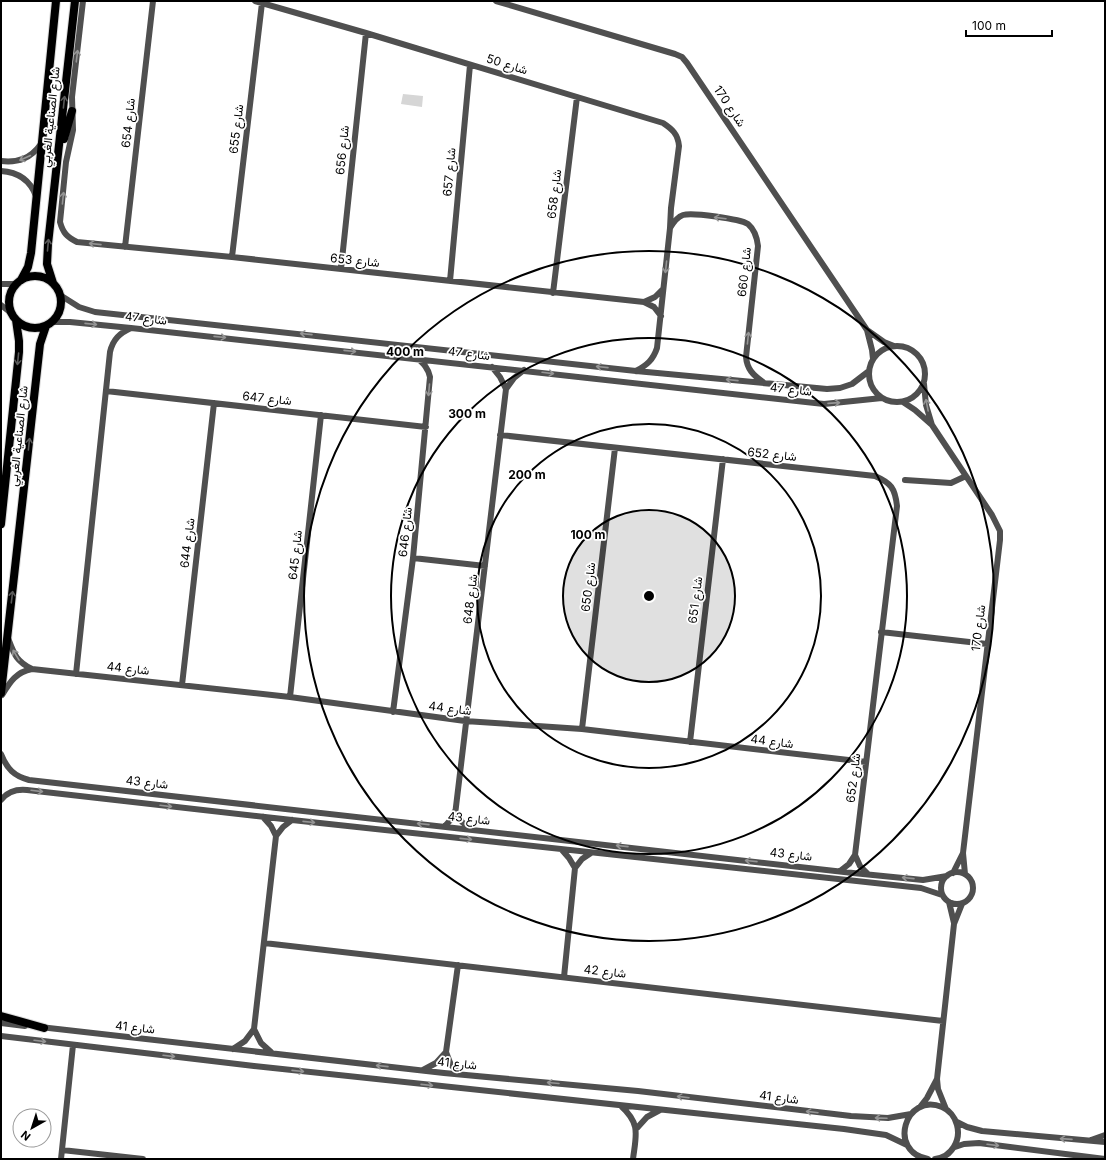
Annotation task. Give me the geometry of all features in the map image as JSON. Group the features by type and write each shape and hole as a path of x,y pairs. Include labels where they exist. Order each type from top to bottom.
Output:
{"main road":[{"name":"شارع الصناعية الغربي","path":"19,282 30,260 56,1"},
{"name":"شارع الصناعية الغربي","path":"53,283 48,269 47,254 75,1"},
{"path":"57,163 72,111"},
{"path":"38,276 46,278 53,283 60,296 61,304 59,312 49,324 38,328 30,328 22,325 16,320 11,313 9,298 12,290 19,282 29,277 38,276"},
{"name":"شارع الصناعية الغربي","path":"1,524 19,352 16,320"},
{"name":"شارع الصناعية الغربي","path":"1,694 40,344 49,324"},
{"path":"1,1016 44,1028"}],"street":[{"path":"72,111 72,96 83,1"},
{"name":"شارع 654","path":"125,247 153,1"},
{"name":"شارع 170","path":"496,1 682,57 692,69 867,330 873,359"},
{"name":"شارع 50","path":"258,2 366,33 663,123 670,128 678,139 678,146 657,348 655,356 645,366 636,371"},
{"name":"شارع 655","path":"232,257 258,2"},
{"name":"شارع 656","path":"341,269 366,33"},
{"name":"شارع 657","path":"450,282 470,65"},
{"name":"شارع 658","path":"553,293 577,97"},
{"name":"شارع 653","path":"72,111 73,130 66,162 60,222 62,230 66,236 77,242 232,257 644,302"},
{"path":"1,161 17,162 25,159 32,155 42,142"},
{"path":"1,171 15,173 22,177 31,186 37,197"},
{"path":"671,208 676,213 682,215"},
{"name":"شارع 660","path":"682,215 694,214 740,220 748,224 754,231 758,246 746,357 751,373 764,383"},
{"path":"670,228 675,220 682,215"},
{"path":"1,284 19,282"},
{"path":"644,302 655,297 663,288"},
{"name":"شارع 47","path":"60,296 79,307 95,312 636,371 827,389 840,388 852,384 869,371"},
{"path":"644,302 654,307 661,316"},
{"path":"1,305 11,313"},
{"name":"شارع 47","path":"49,324 70,322 132,328 824,404 882,398"},
{"path":"76,674 112,345 118,336 132,328"},
{"name":"شارع 170","path":"867,330 884,342 894,346"},
{"path":"894,346 908,348 919,357 925,370 924,384 916,395 903,402 889,401 882,398 873,389 870,383 869,371 873,359 878,353 886,348 894,346"},
{"name":"شارع 646","path":"393,712 413,558 430,377 424,364 416,358"},
{"path":"492,367 500,377 506,389 514,378 524,370"},
{"name":"شارع 170","path":"924,384 926,405 932,425"},
{"name":"شارع 648","path":"445,826 455,815 465,721 506,389"},
{"name":"شارع 647","path":"106,392 426,427"},
{"name":"شارع 170","path":"903,402 932,425 992,515 1000,531 963,853 965,874"},
{"name":"شارع 644","path":"182,685 214,403"},
{"name":"شارع 645","path":"290,697 321,415"},
{"name":"شارع 652","path":"500,435 875,476 885,481 893,488 897,506 855,855"},
{"name":"شارع 650","path":"582,729 615,448"},
{"name":"شارع 651","path":"690,742 722,459"},
{"path":"905,480 951,483 966,476"},
{"path":"1,498 5,489"},
{"path":"413,558 485,566"},
{"path":"881,632 988,644"},
{"path":"7,636 16,657 20,662 32,669"},
{"path":"1,694 14,677 19,673 32,669"},
{"name":"شارع 44","path":"32,669 290,697 465,721 582,729 866,762"},
{"name":"شارع 43","path":"1,754 10,772 21,778 29,780 923,880 950,875"},
{"name":"شارع 43","path":"1,800 13,790 27,790 562,850 921,888 942,895"},
{"path":"455,811 462,822 471,829"},
{"path":"263,817 271,826 276,836"},
{"path":"233,1049 245,1041 254,1029 276,836 283,827 292,820"},
{"path":"562,850 570,858 575,868"},
{"path":"564,977 575,868 582,859 591,853"},
{"name":"شارع 170","path":"950,875 963,853"},
{"path":"840,871 849,864 855,855"},
{"path":"855,855 860,866 868,874"},
{"path":"957,872 965,874 970,878 972,884 973,890 971,896 968,901 962,904 949,902 942,895 942,885 950,875 957,872"},
{"path":"949,902 954,924"},
{"path":"946,1109 938,1089 937,1079 954,924 962,904"},
{"name":"شارع 42","path":"264,943 943,1021"},
{"path":"458,965 446,1052 451,1065 461,1074"},
{"name":"شارع 41","path":"1,1023 273,1054 638,1091 851,1116 888,1118 911,1114"},
{"path":"254,1029 261,1044 273,1054"},
{"name":"شارع 41","path":"1,1036 254,1066 851,1130 886,1135 908,1145"},
{"path":"61,1159 73,1045"},
{"path":"423,1070 436,1063 446,1052"},
{"path":"928,1159 916,1157 905,1139 905,1126 911,1114 920,1107 927,1098 937,1079"},
{"path":"920,1107 937,1105 946,1109 952,1114 957,1122 959,1130 955,1147 948,1154 939,1159 935,1159"},
{"path":"621,1106 631,1116 637,1128 633,1159"},
{"path":"637,1128 647,1117 661,1110"},
{"path":"957,1122 967,1127 982,1131 1009,1135 1105,1142"},
{"path":"1087,1141 1105,1135"},
{"path":"955,1147 964,1144 979,1143 1105,1158"},
{"path":"62,1150 143,1159"},
{"path":"1082,1156 1091,1159"}],"shaded area":[{"path":"403,94 423,96 422,107 401,104"}]}
